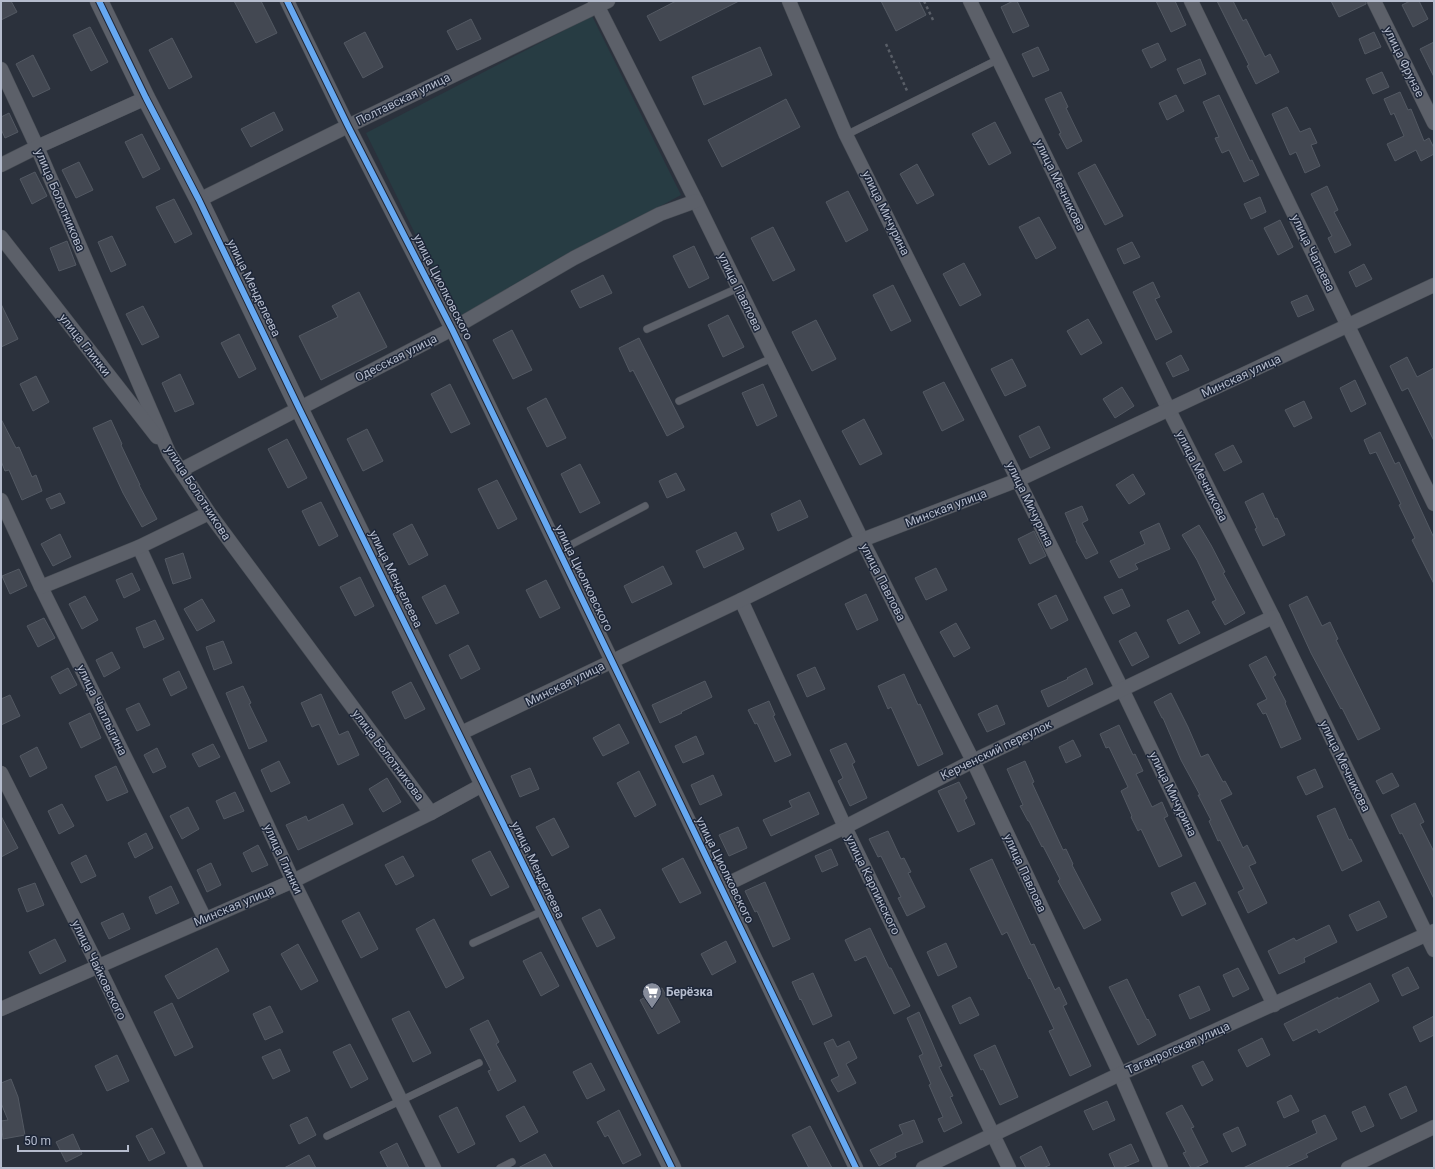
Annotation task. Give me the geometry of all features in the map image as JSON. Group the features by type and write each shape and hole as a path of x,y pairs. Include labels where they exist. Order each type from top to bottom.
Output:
{"street":[{"name":"улица Менделеева","path":"99,1 146,98 199,200 299,408 672,1168"},
{"name":"улица Циолковского","path":"287,1 348,126 452,329 856,1168"},
{"name":"улица Мичурина","path":"789,1 846,135 1122,689 1274,1005"},
{"name":"улица Мечникова","path":"970,1 1169,410 1430,933 1434,950"},
{"name":"улица Чапаева","path":"1191,1 1434,504"},
{"name":"улица Фрунзе","path":"1374,1 1434,123"},
{"name":"Полтавская улица","path":"199,200 600,3"},
{"name":"улица Павлова","path":"600,3 772,358 973,761 1120,1074 1161,1168"},
{"name":"улица Болотникова","path":"1,69 37,147 169,453 209,513 431,813"},
{"path":"1,165 37,147 146,98"},
{"name":"Одесская улица","path":"181,470 452,329 574,258 660,214 696,202"},
{"name":"улица Глинки","path":"1,237 169,453"},
{"name":"Минская улица","path":"459,734 741,600 862,540 1018,480 1434,285"},
{"name":"улица Чаплыгина","path":"1,500 41,587 205,919"},
{"path":"41,587 139,547 209,513"},
{"name":"улица Глинки","path":"139,547 293,881 434,1168"},
{"name":"улица Карпинского","path":"741,600 845,827 1009,1168"},
{"name":"Керченский переулок","path":"721,887 845,827 973,761 1273,617"},
{"name":"улица Чайковского","path":"1,774 98,966 196,1168"},
{"name":"Минская улица","path":"1,1009 293,881 431,813 484,784"},
{"name":"Таганрогская улица","path":"923,1168 1120,1074 1430,933"},
{"path":"1348,1168 1434,1127"}],"lane":[{"path":"846,135 999,60"},
{"path":"647,330 738,288"},
{"path":"679,401 772,358"},
{"path":"559,551 645,506"},
{"path":"473,943 545,910"},
{"path":"327,1136 479,1063"},
{"path":"500,1168 512,1162"}],"path":[{"path":"924,1 934,22"},
{"path":"886,44 912,102"}],"shaded area":[{"path":"592,16 681,195 456,318 366,133"}],"building":[{"path":"1,1 11,1 17,12 1,20"},
{"path":"234,1 261,1 277,33 256,43"},
{"path":"676,1 739,1 660,41 647,16"},
{"path":"881,1 919,1 926,15 896,31"},
{"path":"1013,1 1017,1 1029,26 1013,33 1001,7"},
{"path":"1156,1 1175,1 1186,25 1171,32"},
{"path":"1217,1 1233,1 1243,21 1246,19 1265,57 1270,54 1279,72 1256,84 1247,66 1249,65"},
{"path":"1331,1 1366,1 1366,4 1339,17"},
{"path":"1410,1 1419,1 1428,19 1413,27 1402,5"},
{"path":"471,19 481,39 457,50 447,31"},
{"path":"90,27 108,62 91,71 73,35"},
{"path":"365,32 383,67 363,78 344,43"},
{"path":"1374,32 1381,47 1365,54 1359,39"},
{"path":"172,38 192,77 169,89 149,50"},
{"path":"1434,42 1434,77 1420,49"},
{"path":"1158,43 1166,60 1151,68 1142,50"},
{"path":"760,47 772,75 704,105 692,77"},
{"path":"1038,47 1049,70 1033,77 1022,54"},
{"path":"33,55 50,89 33,97 16,64"},
{"path":"1200,59 1206,74 1184,84 1177,69"},
{"path":"1382,72 1389,87 1373,94 1366,79"},
{"path":"1061,92 1068,107 1066,108 1082,141 1067,149 1059,134 1061,133 1045,99"},
{"path":"1400,92 1408,110 1411,109 1424,141 1429,138 1434,148 1434,154 1421,161 1416,150 1395,161 1387,144 1404,136 1394,113 1391,115 1384,99"},
{"path":"1176,95 1184,111 1167,120 1159,103"},
{"path":"1219,95 1250,161 1252,160 1259,175 1244,182 1229,150 1222,153 1215,138 1219,137 1203,102"},
{"path":"786,99 800,127 722,167 708,140"},
{"path":"1287,107 1300,132 1310,128 1317,143 1311,145 1320,166 1305,173 1296,152 1290,155 1272,114"},
{"path":"274,112 283,130 251,147 241,129"},
{"path":"9,113 18,132 5,138 1,129 1,117"},
{"path":"995,122 1011,153 989,165 972,134"},
{"path":"142,134 160,169 143,178 125,142"},
{"path":"79,162 93,190 76,198 62,170"},
{"path":"917,164 934,195 917,204 900,174"},
{"path":"1095,164 1123,216 1105,225 1078,173"},
{"path":"35,172 47,196 32,204 20,179"},
{"path":"1327,186 1338,210 1334,212 1351,245 1335,253 1328,238 1332,236 1311,194"},
{"path":"848,191 868,230 846,242 826,202"},
{"path":"1260,197 1266,212 1251,219 1244,204"},
{"path":"174,199 192,234 175,243 156,207"},
{"path":"1039,217 1056,248 1036,259 1019,227"},
{"path":"1280,220 1293,247 1278,255 1264,228"},
{"path":"773,227 795,270 773,281 751,238"},
{"path":"112,236 126,265 111,272 98,242"},
{"path":"67,241 76,265 59,271 50,248"},
{"path":"1132,242 1140,257 1124,264 1117,249"},
{"path":"694,246 709,278 689,288 673,256"},
{"path":"964,263 981,295 960,306 943,274"},
{"path":"1364,264 1372,279 1356,287 1349,272"},
{"path":"603,275 612,293 580,308 571,291"},
{"path":"1153,282 1160,297 1155,299 1172,332 1156,340 1133,292"},
{"path":"893,285 911,321 891,331 873,295"},
{"path":"359,292 387,347 321,380 299,336 338,317 332,306"},
{"path":"1307,295 1314,310 1298,317 1291,302"},
{"path":"1,304 18,339 1,347"},
{"path":"143,306 159,337 142,345 126,314"},
{"path":"728,315 744,347 723,357 708,325"},
{"path":"1088,319 1102,343 1081,355 1067,331"},
{"path":"816,320 836,359 812,371 792,332"},
{"path":"512,330 532,370 513,379 493,340"},
{"path":"239,334 256,369 239,378 221,343"},
{"path":"639,338 684,427 667,436 633,370 630,372 619,348"},
{"path":"1181,355 1189,370 1173,377 1166,363"},
{"path":"1407,357 1417,377 1434,368 1434,441 1408,388 1402,391 1390,366"},
{"path":"1012,359 1026,386 1005,396 991,369"},
{"path":"180,374 194,404 175,412 162,383"},
{"path":"36,376 49,402 33,411 20,384"},
{"path":"1355,380 1366,404 1351,412 1340,388"},
{"path":"944,382 964,420 942,431 923,392"},
{"path":"450,384 470,424 451,433 431,394"},
{"path":"763,384 777,416 757,426 742,393"},
{"path":"1122,387 1134,406 1115,418 1103,399"},
{"path":"546,398 566,438 547,447 527,408"},
{"path":"1304,401 1312,418 1294,427 1285,410"},
{"path":"1,419 16,448 19,447 32,477 36,475 42,491 22,500 9,470 5,471 1,461"},
{"path":"864,419 882,454 860,465 842,431"},
{"path":"111,420 139,485 157,519 142,527 123,493 93,428"},
{"path":"1039,426 1050,448 1030,458 1019,436"},
{"path":"367,429 383,461 363,471 347,439"},
{"path":"1380,432 1395,464 1399,462 1434,538 1434,584 1412,540 1415,538 1399,505 1401,504 1376,452 1370,454 1364,440"},
{"path":"287,439 307,478 288,488 268,449"},
{"path":"1233,445 1242,462 1224,471 1215,454"},
{"path":"580,464 600,503 580,513 561,474"},
{"path":"676,473 685,490 667,498 659,481"},
{"path":"1133,474 1145,494 1129,504 1116,485"},
{"path":"497,480 517,519 498,529 478,489"},
{"path":"60,493 65,503 51,509 46,499"},
{"path":"1263,493 1275,519 1277,518 1285,535 1263,546 1255,529 1257,528 1245,502"},
{"path":"800,500 808,517 778,531 771,514"},
{"path":"321,502 338,536 319,546 302,511"},
{"path":"1082,506 1088,520 1082,523 1098,553 1086,559 1076,541 1065,513"},
{"path":"1159,523 1170,549 1135,564 1138,569 1119,578 1110,561 1145,544 1140,532"},
{"path":"412,524 428,555 409,565 393,534"},
{"path":"1199,525 1211,545 1225,572 1223,573 1245,613 1225,625 1212,602 1216,600 1197,560 1182,535"},
{"path":"1034,531 1046,556 1030,564 1018,539"},
{"path":"736,532 744,549 704,568 696,551"},
{"path":"60,534 71,557 53,566 41,544"},
{"path":"183,553 191,578 173,584 165,559"},
{"path":"663,566 672,584 632,603 624,586"},
{"path":"936,568 947,590 926,600 915,578"},
{"path":"19,569 27,586 10,594 2,576"},
{"path":"132,573 140,590 124,598 116,580"},
{"path":"360,577 374,606 355,616 340,587"},
{"path":"546,580 560,608 540,618 526,590"},
{"path":"445,585 459,613 436,624 422,597"},
{"path":"1122,589 1130,606 1113,614 1104,597"},
{"path":"866,594 878,620 857,630 845,604"},
{"path":"1056,595 1068,620 1051,629 1038,604"},
{"path":"85,596 98,620 82,629 69,604"},
{"path":"1307,596 1322,626 1330,622 1338,639 1336,640 1380,729 1358,740 1311,653 1289,605"},
{"path":"202,599 215,621 197,631 184,609"},
{"path":"1188,610 1200,633 1179,644 1167,620"},
{"path":"44,618 55,638 38,647 27,626"},
{"path":"155,620 164,639 144,648 136,628"},
{"path":"956,623 970,648 954,657 940,632"},
{"path":"1136,632 1149,657 1132,666 1119,641"},
{"path":"223,641 232,663 214,670 206,647"},
{"path":"468,645 480,669 461,679 449,655"},
{"path":"112,652 120,668 104,677 96,660"},
{"path":"1266,656 1276,675 1273,677 1286,702 1285,703 1301,739 1281,748 1266,713 1263,714 1257,704 1267,699 1249,665"},
{"path":"815,667 825,689 807,697 797,675"},
{"path":"68,668 77,685 60,694 51,677"},
{"path":"1086,668 1093,684 1048,707 1041,691 1068,679 1067,678"},
{"path":"179,671 187,688 171,696 163,679"},
{"path":"904,674 918,705 920,704 943,754 918,766 891,707 888,709 878,686"},
{"path":"705,681 712,697 660,723 652,705"},
{"path":"411,682 425,709 405,719 392,692"},
{"path":"243,686 251,703 249,704 267,741 249,749 226,693"},
{"path":"1171,693 1201,757 1208,754 1223,782 1225,781 1232,794 1220,800 1243,848 1247,845 1256,863 1249,866 1267,903 1248,913 1238,892 1244,889 1220,840 1218,841 1209,821 1211,820 1198,795 1200,795 1181,760 1163,718 1154,702"},
{"path":"321,694 339,735 348,731 359,755 338,765 319,724 312,727 301,703"},
{"path":"10,695 20,716 1,725 1,699"},
{"path":"769,701 775,715 773,716 791,755 775,762 757,723 755,724 748,710"},
{"path":"139,703 150,725 137,731 126,709"},
{"path":"997,705 1005,724 987,732 978,714"},
{"path":"90,713 101,738 81,748 69,723"},
{"path":"619,724 629,743 603,756 593,738"},
{"path":"1119,725 1133,755 1135,754 1143,771 1136,774 1152,807 1162,802 1168,816 1164,818 1182,856 1159,867 1141,829 1138,831 1131,817 1132,816 1121,791 1128,787 1109,747 1106,748 1100,734"},
{"path":"696,736 704,754 683,763 675,746"},
{"path":"1073,740 1081,756 1066,763 1059,747"},
{"path":"846,743 855,762 852,764 867,798 850,806 838,781 843,778 830,750"},
{"path":"213,744 220,757 199,767 192,754"},
{"path":"37,747 47,768 30,777 20,756"},
{"path":"157,748 166,767 153,773 144,755"},
{"path":"279,761 290,783 271,792 261,770"},
{"path":"1025,761 1034,782 1032,783 1063,850 1066,849 1073,864 1072,865 1101,920 1084,929 1058,881 1060,879 1043,846 1042,847 1020,806 1023,805 1007,769"},
{"path":"116,766 128,792 107,801 95,776"},
{"path":"530,768 539,789 520,797 511,776"},
{"path":"1315,769 1323,787 1306,795 1297,777"},
{"path":"639,771 656,805 635,817 617,783"},
{"path":"1392,773 1399,786 1383,794 1376,781"},
{"path":"713,775 722,795 700,805 691,785"},
{"path":"387,778 401,802 383,812 369,789"},
{"path":"959,782 967,798 964,800 975,824 958,832 938,791"},
{"path":"235,792 244,811 224,819 216,801"},
{"path":"809,792 819,814 771,836 763,820 792,807 789,801"},
{"path":"1415,803 1424,822 1420,824 1434,852 1434,899 1402,833 1400,834 1391,815"},
{"path":"62,804 74,826 59,834 48,811"},
{"path":"343,804 353,824 298,850 286,825 306,816 308,821"},
{"path":"188,807 199,829 182,839 170,816"},
{"path":"1335,808 1349,840 1351,839 1362,861 1342,871 1317,816"},
{"path":"1,816 18,848 1,857"},
{"path":"554,818 569,847 552,856 536,827"},
{"path":"738,827 747,848 729,856 719,835"},
{"path":"888,831 901,859 904,858 911,872 908,873 925,907 907,916 898,898 901,897 881,856 878,857 869,839"},
{"path":"146,833 153,848 135,858 128,843"},
{"path":"258,845 268,865 252,872 243,853"},
{"path":"831,849 838,865 822,872 815,856"},
{"path":"490,851 509,887 491,896 472,860"},
{"path":"86,855 96,876 81,883 71,863"},
{"path":"403,856 414,876 396,885 385,865"},
{"path":"683,858 701,893 680,903 662,869"},
{"path":"992,859 1031,945 1034,944 1055,990 1059,987 1067,1004 1063,1006 1091,1066 1070,1076 1049,1031 1054,1029 1030,978 1029,979 1007,932 1002,935 970,869"},
{"path":"211,863 221,885 207,892 197,870"},
{"path":"765,882 790,939 773,947 757,911 755,912 745,891"},
{"path":"1195,882 1206,904 1182,916 1171,893"},
{"path":"35,883 44,905 27,912 18,889"},
{"path":"171,886 179,903 156,914 149,897"},
{"path":"1379,901 1387,917 1357,931 1349,915"},
{"path":"600,909 615,938 597,947 582,918"},
{"path":"359,912 378,949 361,958 342,921"},
{"path":"123,913 130,929 109,939 101,923"},
{"path":"434,919 464,978 446,988 416,929"},
{"path":"1329,925 1337,942 1304,958 1305,962 1279,974 1268,951 1294,938 1296,941"},
{"path":"870,928 889,968 891,968 910,1006 894,1014 866,956 855,961 845,940"},
{"path":"55,939 66,961 40,974 29,952"},
{"path":"726,941 736,962 712,975 701,954"},
{"path":"946,943 957,967 938,976 927,952"},
{"path":"298,944 318,981 301,990 281,954"},
{"path":"217,948 229,971 178,999 165,976"},
{"path":"541,952 559,986 541,996 523,961"},
{"path":"1408,967 1419,988 1402,996 1392,975"},
{"path":"1238,968 1249,989 1233,997 1223,975"},
{"path":"813,973 832,1016 813,1025 792,982"},
{"path":"1127,979 1156,1035 1138,1045 1109,987"},
{"path":"1370,983 1379,1001 1319,1033 1317,1029 1293,1041 1284,1024"},
{"path":"1199,986 1210,1010 1190,1019 1179,995"},
{"path":"662,988 680,1022 658,1034 640,1000"},
{"path":"970,997 979,1015 960,1024 952,1006"},
{"path":"172,1003 193,1047 175,1056 154,1012"},
{"path":"270,1006 283,1032 265,1040 253,1014"},
{"path":"409,1011 431,1053 413,1062 392,1019"},
{"path":"919,1012 942,1066 939,1067 953,1096 950,1097 962,1123 944,1132 938,1119 943,1117 929,1085 931,1084 919,1056 923,1054 907,1018"},
{"path":"1434,1016 1434,1035 1420,1042 1413,1027"},
{"path":"488,1020 499,1042 496,1044 516,1081 498,1091 488,1071 491,1070 470,1029"},
{"path":"1262,1038 1270,1055 1247,1067 1238,1050"},
{"path":"833,1039 837,1047 849,1041 857,1058 846,1064 856,1083 838,1092 831,1080 839,1076 824,1043"},
{"path":"350,1044 368,1079 351,1088 333,1052"},
{"path":"995,1045 1018,1097 1000,1105 983,1069 981,1070 974,1055"},
{"path":"280,1049 290,1071 273,1079 262,1057"},
{"path":"117,1055 129,1081 107,1091 95,1066"},
{"path":"1203,1061 1213,1080 1202,1086 1192,1066"},
{"path":"591,1063 605,1090 587,1099 573,1072"},
{"path":"11,1079 18,1097 25,1135 3,1139 1,1121 8,1120 1,1103 1,1083"},
{"path":"1406,1086 1417,1111 1401,1119 1389,1094"},
{"path":"1291,1095 1299,1111 1284,1118 1277,1102"},
{"path":"1107,1101 1115,1120 1093,1130 1084,1111"},
{"path":"1182,1105 1194,1127 1191,1128 1208,1162 1195,1168 1191,1168 1183,1153 1186,1152 1166,1113"},
{"path":"524,1106 538,1132 520,1142 506,1116"},
{"path":"1365,1106 1374,1126 1361,1132 1352,1112"},
{"path":"457,1107 475,1144 458,1153 439,1116"},
{"path":"619,1110 641,1155 623,1164 608,1135 605,1137 597,1122"},
{"path":"1325,1115 1337,1139 1306,1154 1308,1157 1284,1168 1243,1168 1317,1133 1312,1121"},
{"path":"307,1117 316,1135 299,1144 290,1125"},
{"path":"914,1120 923,1142 895,1153 896,1157 879,1166 870,1150 903,1134 899,1125"},
{"path":"810,1126 832,1168 809,1168 792,1135"},
{"path":"1238,1127 1246,1145 1232,1152 1223,1134"},
{"path":"152,1128 165,1153 149,1161 136,1136"},
{"path":"73,1134 82,1154 66,1162 56,1142"},
{"path":"397,1143 409,1168 388,1168 380,1152"},
{"path":"1131,1144 1139,1161 1122,1168 1115,1168 1109,1154"},
{"path":"1041,1146 1050,1165 1043,1168 1026,1168 1020,1157"},
{"path":"545,1154 553,1168 518,1168"},
{"path":"309,1155 316,1168 284,1168"}],"cycle path":[{"path":"99,1 146,98 199,200 299,408 672,1168"},
{"path":"287,1 348,126 452,329 856,1168"}],"place":[{"name":"Берёзка","path":"652,1009"}]}
